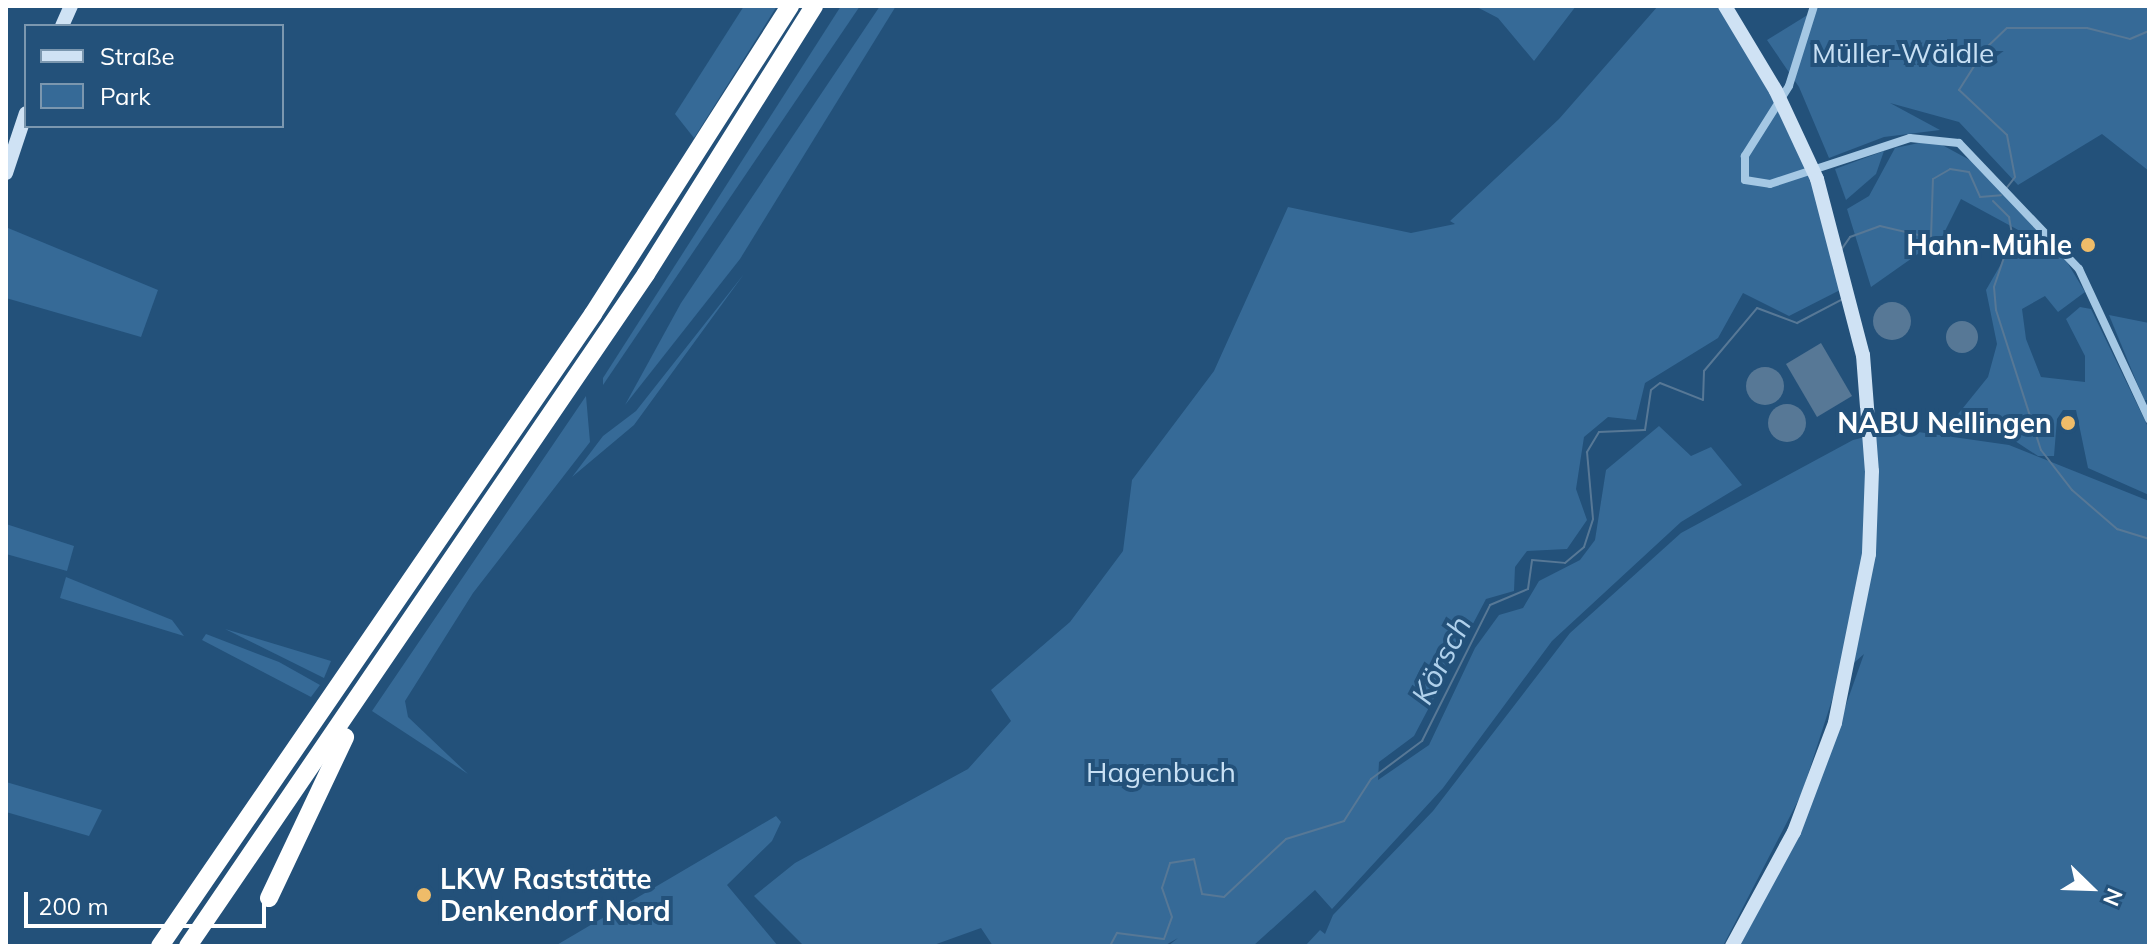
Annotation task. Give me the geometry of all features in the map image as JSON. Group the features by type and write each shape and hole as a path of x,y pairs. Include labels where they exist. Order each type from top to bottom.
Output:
{"highway":[{"path":"160,946 593,314 790,6"},
{"path":"188,946 386,660 646,274 814,6"},
{"path":"269,898 386,660"}],"main road":[{"path":"1725,6 1776,91 1817,179 1863,355 1869,554 1835,723 1794,832 1732,946"},
{"path":"6,173 24,119"}],"street":[{"path":"1814,6 1789,86 1745,156 1745,180 1770,184 1935,136 1967,148 2017,197 2089,284 2121,369 2149,419"}],"green space":[{"path":"744,6 777,6 694,138 675,114"},
{"path":"841,6 860,6 603,385 603,378"},
{"path":"880,6 896,6 740,259 625,405 681,303"},
{"path":"1475,6 1576,6 1534,61 1498,18"},
{"name":"Hagenbuch","path":"1658,6 1719,6 1759,68 1820,191 1833,270 1844,288 1789,316 1743,293 1718,338 1645,383 1636,420 1608,417 1584,437 1576,489 1587,520 1567,549 1527,551 1515,567 1514,591 1486,599 1414,736 1379,762 1378,780 1429,745 1475,648 1499,615 1523,608 1539,581 1580,560 1595,540 1606,470 1659,426 1691,456 1711,447 1742,485 1681,522 1552,641 1443,788 1332,909 1315,890 1253,946 1168,946 1178,938 1164,946 993,946 981,928 931,946 804,946 754,896 795,863 968,769 1011,721 991,690 1070,622 1123,551 1132,480 1214,371 1288,207 1411,233 1455,224 1450,221 1559,119"},
{"name":"Müller-Wäldle","path":"1822,6 2149,6 2149,171 2102,134 2018,185 1959,122 1890,103 1940,130 1884,137 1829,158 1799,87 1767,40"},
{"path":"1933,140 1979,165 2067,262 2085,292 2058,312 2045,296 2022,309 2026,339 2041,377 2085,382 2085,356 2066,319 2080,307 2091,309 2149,429 2149,495 2088,468 2076,410 2063,410 2057,419 2054,456 2038,456 2012,439 1946,429 1988,377 1997,344 1986,290 2020,231 1961,199 1942,237 1871,287 1847,209 1869,196 1895,148"},
{"path":"1884,151 1876,174 1846,200 1835,169"},
{"path":"8,228 158,290 141,337 6,298"},
{"path":"744,274 634,425 572,477 603,436 636,411"},
{"path":"2109,315 2149,323 2149,400 2144,400"},
{"path":"586,396 590,442 473,593 405,701 408,717 468,774 372,711"},
{"path":"1897,429 2009,445 2149,501 2149,946 1740,946 1803,826 1864,654 1840,675 1802,793 1723,946 1305,946 1320,930 1325,934 1333,915 1433,811 1570,633 1681,533 1853,440"},
{"path":"6,524 74,546 67,571 6,554"},
{"path":"66,577 172,620 184,636 60,598"},
{"path":"225,629 331,661 324,678"},
{"path":"206,634 279,662 320,685 311,697 202,640"},
{"path":"6,782 102,810 89,836 6,812"},
{"path":"776,816 781,822 772,841 727,885 778,946 555,946"}],"shaded area":[{"path":"1892,302 1905,308 1911,321 1905,334 1892,340 1879,334 1873,321 1879,308"},
{"path":"1962,321 1973,326 1978,337 1973,348 1962,353 1951,348 1946,337 1951,326"},
{"path":"1821,343 1852,396 1817,417 1786,364"},
{"path":"1765,367 1778,373 1784,386 1778,399 1765,405 1752,399 1746,386 1752,373"},
{"path":"1787,404 1800,410 1806,423 1800,436 1787,442 1774,436 1768,423 1774,410"}],"waterway":[{"name":"Körsch","path":"2005,190 2015,177 2007,135 1959,90 1985,49 2007,28 2087,28 2130,39 2149,31"},
{"name":"Körsch","path":"1841,250 1850,237 1880,226 1931,238 1933,179 1950,169 1969,172 1980,197 2001,195"},
{"path":"1993,201 2009,217 2012,234 1994,287 1996,310 2041,450 2072,490 2117,529 2149,539"},
{"name":"Körsch","path":"1110,946 1117,933 1164,939 1172,917 1162,888 1170,863 1194,859 1202,894 1224,897 1286,839 1344,821 1371,779 1422,741 1490,605 1528,589 1532,560 1565,563 1584,547 1593,519 1587,452 1599,432 1645,430 1651,390 1660,383 1703,400 1704,371 1757,308 1797,323 1843,299"}],"place":[{"name":"Hahn-Mühle","path":"2088,245"},
{"name":"NABU Nellingen","path":"2068,423"},
{"name":"LKW Raststätte Denkendorf Nord","path":"424,895"}]}
